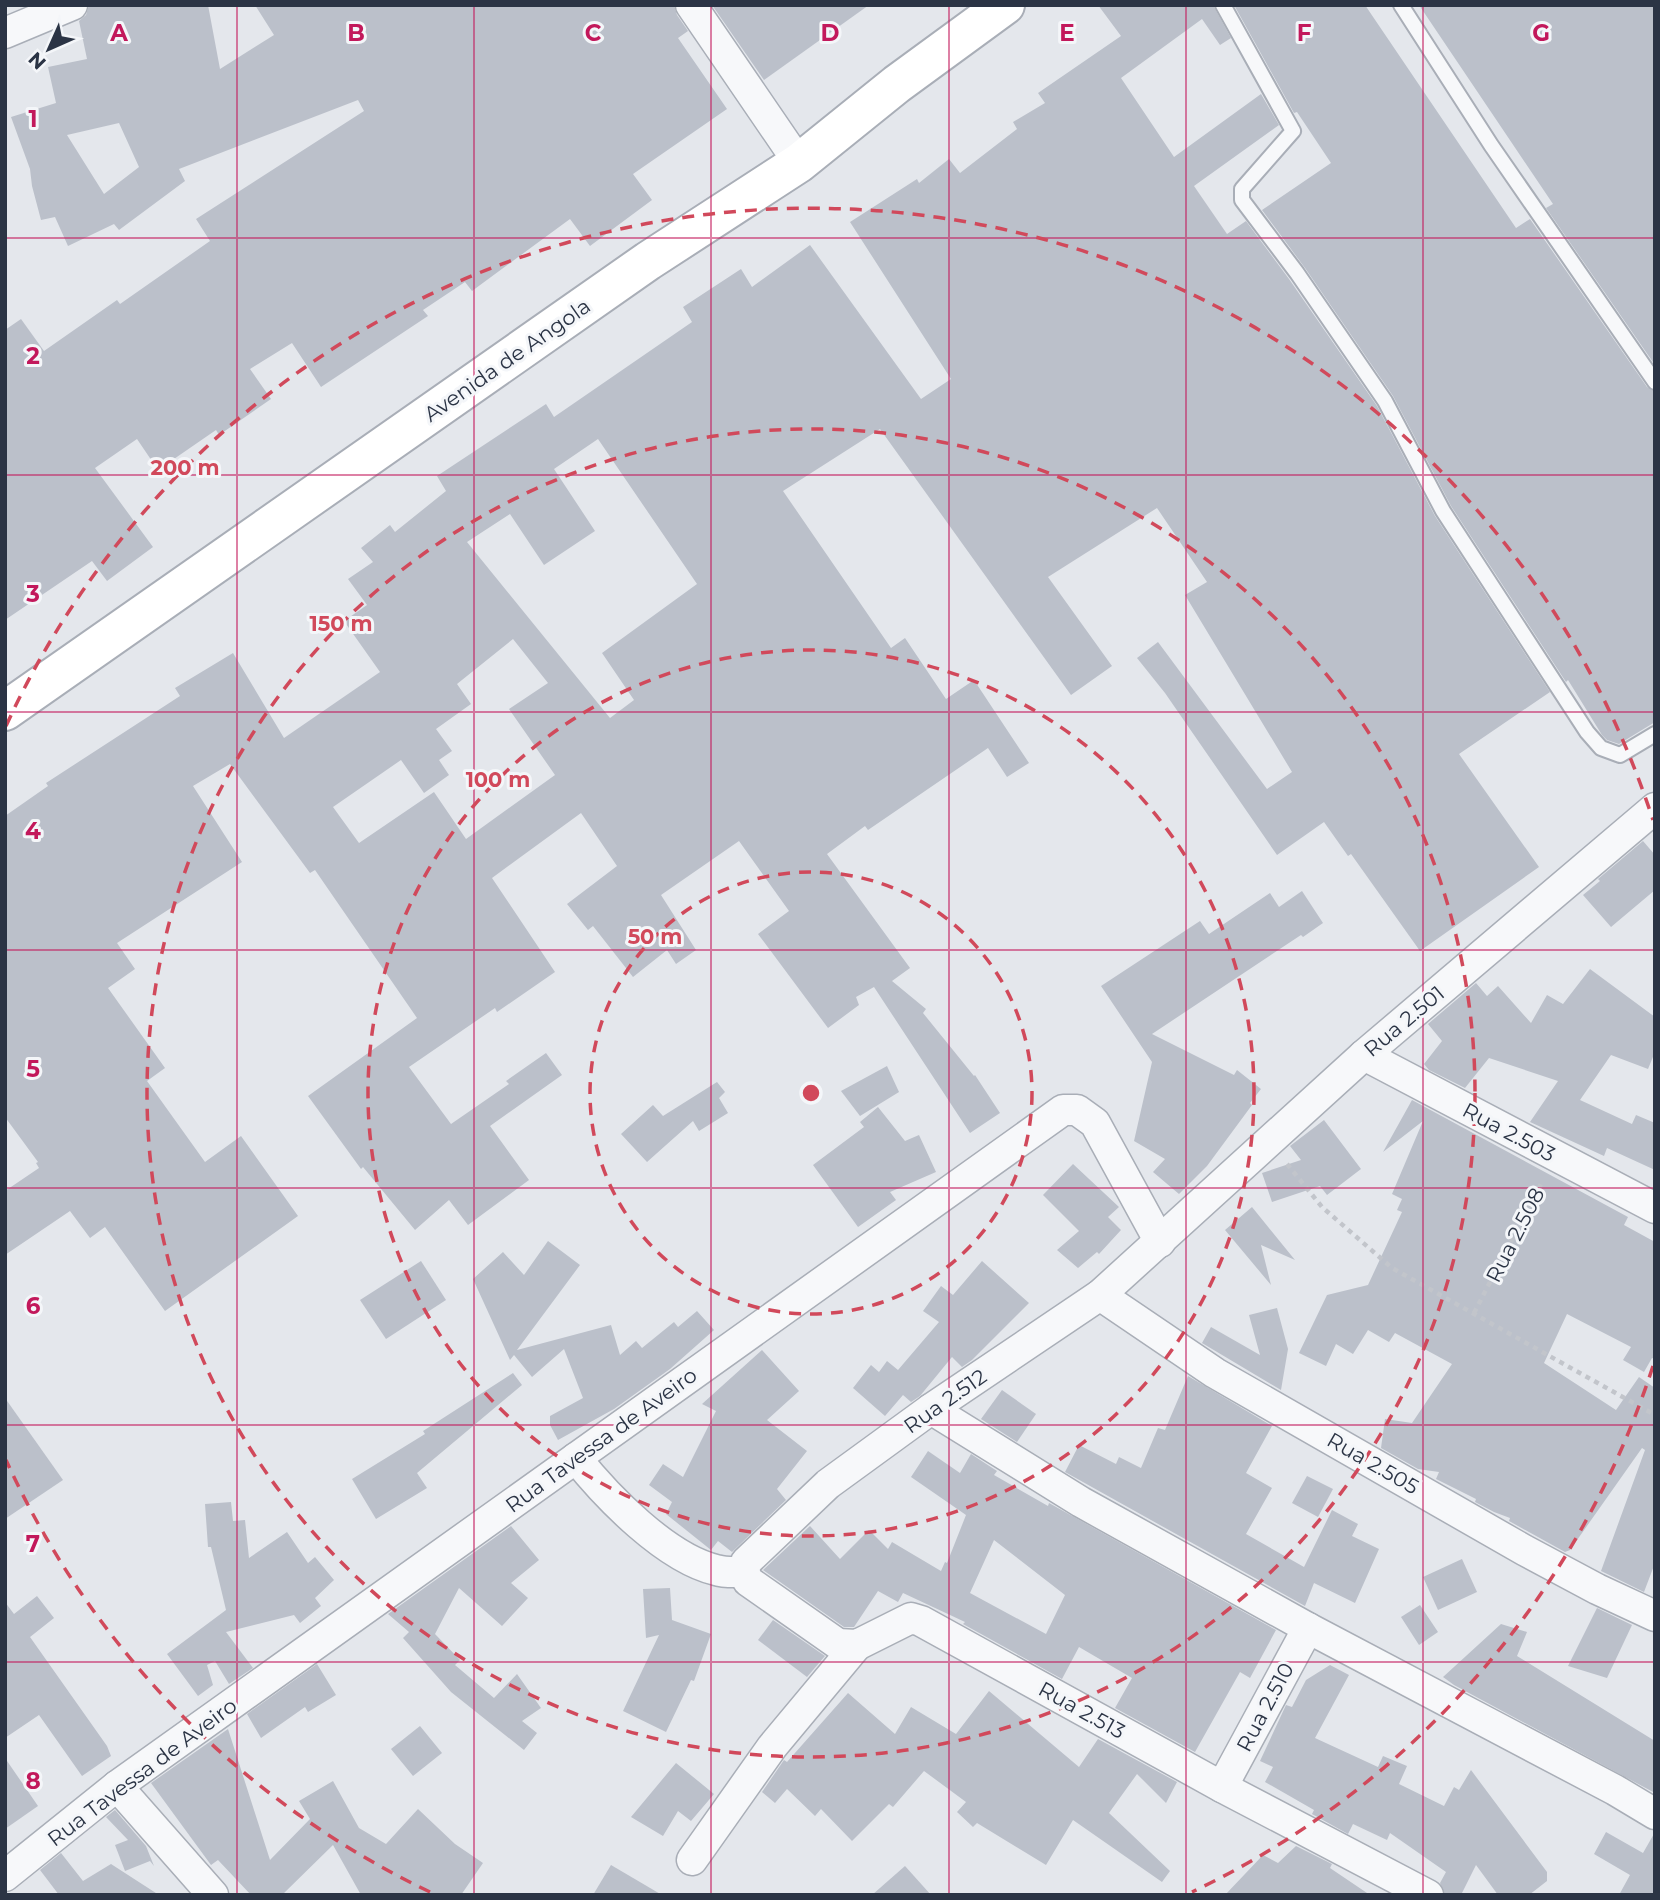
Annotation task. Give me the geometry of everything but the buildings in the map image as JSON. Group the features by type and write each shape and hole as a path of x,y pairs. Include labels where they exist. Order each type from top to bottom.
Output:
{"main road":[{"name":"Avenida de Angola","path":"5,711 649,261 799,163 897,85 1005,5"}],"street":[{"path":"5,33 72,5"},
{"path":"691,5 799,163"},
{"name":"Rua 2.501","path":"1160,1242 1364,1055 1655,808"},
{"name":"Rua 2.503","path":"1364,1055 1655,1208"},
{"name":"Rua Tavessa de Aveiro","path":"5,1876 117,1786 1062,1110 1077,1110 1095,1123 1160,1242"},
{"name":"Rua 2.512","path":"744,1572 746,1562 828,1484 931,1409 1100,1295 1160,1242"},
{"name":"Rua 2.505","path":"1100,1295 1215,1374 1524,1550 1655,1616"},
{"path":"931,1409 1081,1502 1308,1628 1615,1790 1655,1814"},
{"path":"576,1458 595,1482 639,1524 688,1559 717,1571 744,1572 748,1581 838,1644 858,1645"},
{"name":"Rua 2.513","path":"858,1645 901,1621 911,1618 921,1621 1222,1787 1428,1895"},
{"name":"Rua 2.510","path":"1222,1787 1308,1628"},
{"path":"692,1860 772,1747 858,1645"},
{"path":"117,1786 213,1895"}],"lane":[{"path":"1223,5 1293,131 1242,189 1242,200 1297,273 1385,401 1443,511 1587,732 1601,748 1620,755 1655,734"},
{"path":"1401,5 1491,145 1655,382"}],"path":[{"path":"1269,1141 1322,1207 1392,1268 1655,1415"},
{"name":"Rua 2.508","path":"1474,1313 1555,1157"}]}
